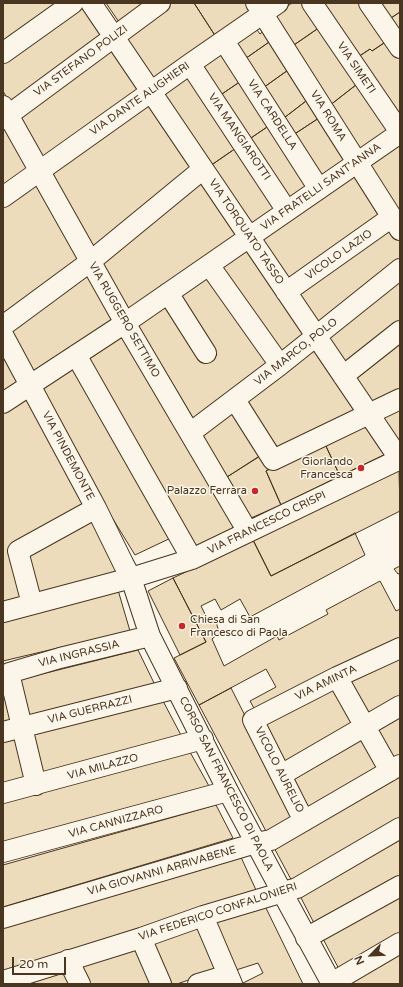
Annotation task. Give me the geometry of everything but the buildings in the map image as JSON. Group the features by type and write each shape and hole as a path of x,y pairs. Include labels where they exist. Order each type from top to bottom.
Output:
{"street":[{"path":"3,53 73,3"},
{"name":"VIA TORQUATO TASSO","path":"91,3 400,459"},
{"name":"VIA STEFANO POLIZI","path":"5,113 160,3"},
{"name":"VIA SIMETI","path":"312,3 400,132"},
{"path":"369,3 400,48"},
{"name":"VIA DANTE ALIGHIERI","path":"3,196 224,41 266,6"},
{"name":"VIA ROMA","path":"266,6 357,161 396,224"},
{"name":"VIA CARDELLA","path":"224,41 319,189"},
{"name":"VIA MANGIAROTTI","path":"190,64 287,211"},
{"name":"VIA RUGGERO SETTIMO","path":"5,113 39,170 125,323 248,532"},
{"name":"VIA FRATELLI SANT'ANNA","path":"3,403 76,356 210,265 400,132"},
{"path":"3,326 91,262 203,169"},
{"name":"VICOLO LAZIO","path":"286,292 396,224"},
{"path":"210,265 280,365"},
{"name":"VIA MARCO, POLO","path":"190,433 280,365 400,269"},
{"path":"168,293 206,353"},
{"path":"343,376 400,331"},
{"name":"VIA PINDEMONTE","path":"3,335 31,384 131,578"},
{"path":"76,356 192,559"},
{"path":"235,400 273,460 400,399"},
{"name":"VIA FRANCESCO CRISPI","path":"3,612 131,578 192,559 400,459"},
{"path":"32,604 18,551 96,508"},
{"name":"CORSO SAN FRANCESCO DI PAOLA","path":"131,578 150,636 228,791 331,984"},
{"name":"VIA INGRASSIA","path":"22,727 9,672 150,636"},
{"name":"VIA AMINTA","path":"253,720 337,677 400,648"},
{"path":"337,677 364,726 395,768"},
{"name":"VIA GUERRAZZI","path":"3,732 177,688"},
{"path":"281,775 400,706"},
{"name":"VICOLO AURELIO","path":"253,720 304,821"},
{"path":"22,727 36,786"},
{"name":"VIA MILAZZO","path":"3,794 203,739"},
{"name":"VIA GIOVANNI ARRIVABENE","path":"3,918 256,843 271,840 395,768"},
{"name":"VIA CANNIZZARO","path":"3,852 228,791"},
{"name":"VIA FEDERICO CONFALONIERI","path":"3,981 141,938 203,916 297,888 400,828"},
{"path":"306,938 400,886"},
{"path":"198,984 230,979 203,916"},
{"path":"141,938 161,984"},
{"path":"331,984 400,943"},
{"path":"68,960 80,984"}],"place":[{"name":"Giorlando Francesca","path":"361,468"},
{"name":"Palazzo Ferrara","path":"255,491"},
{"name":"Chiesa di San Francesco di Paola","path":"182,626"}]}
